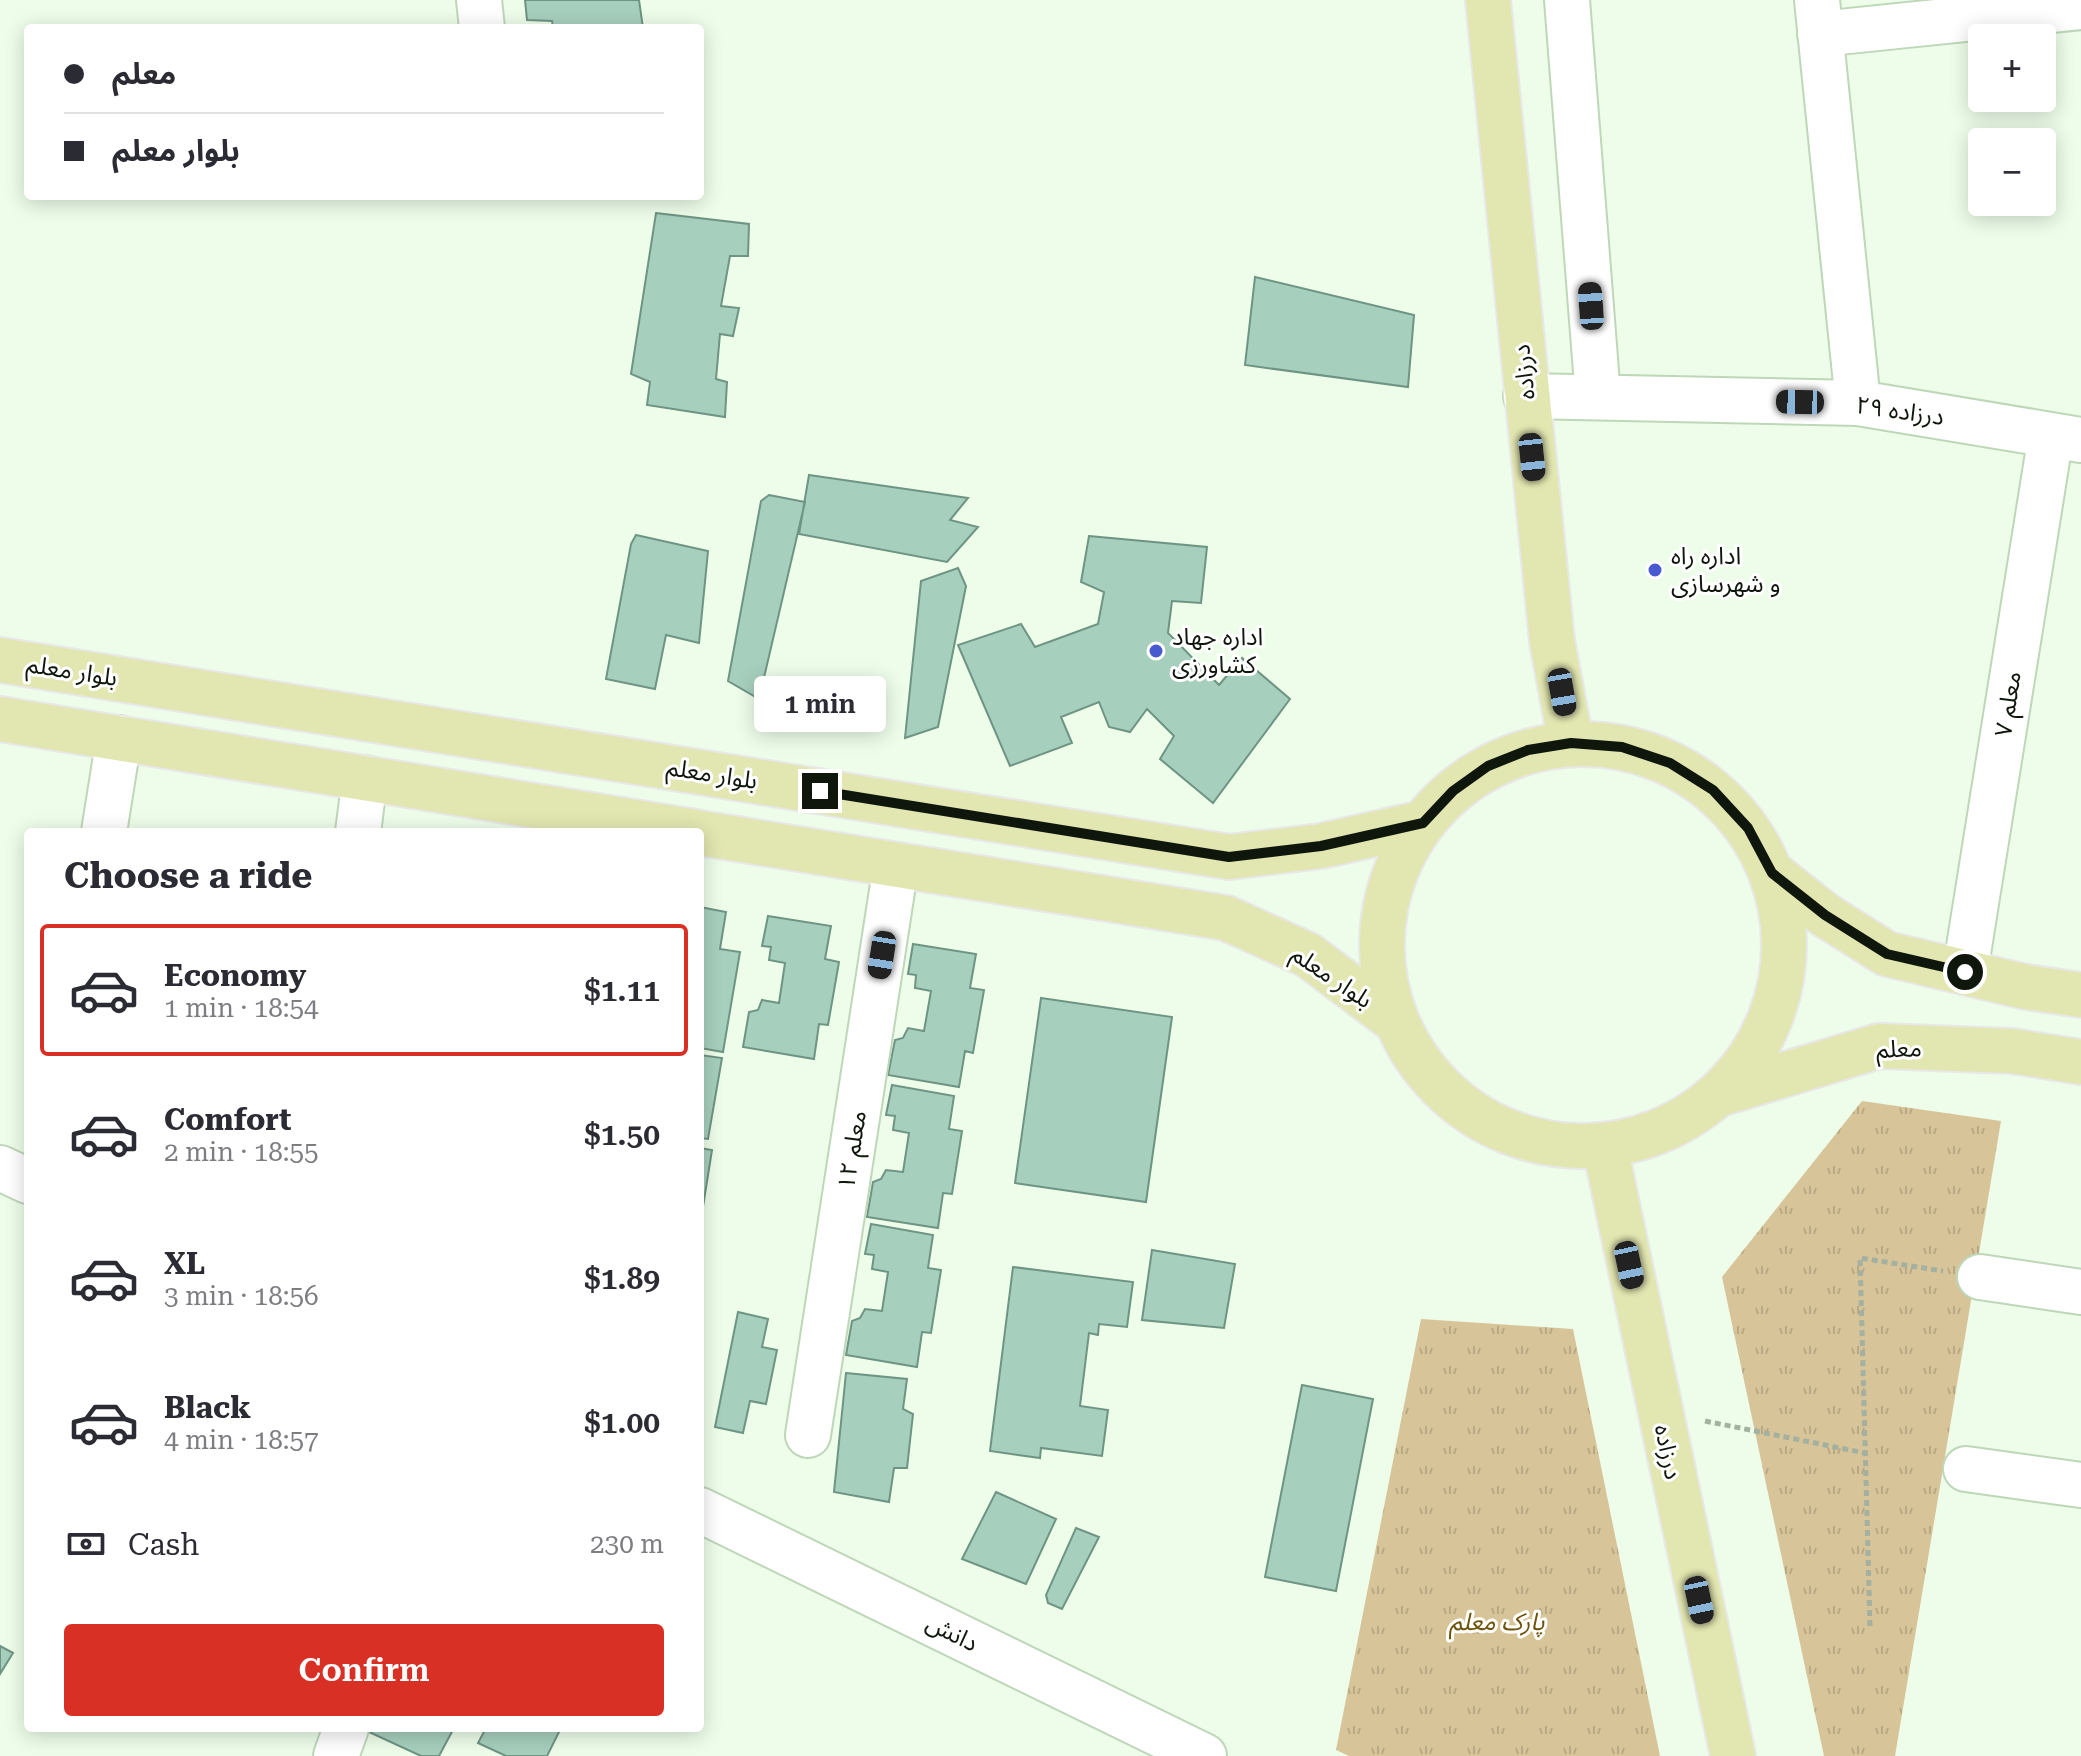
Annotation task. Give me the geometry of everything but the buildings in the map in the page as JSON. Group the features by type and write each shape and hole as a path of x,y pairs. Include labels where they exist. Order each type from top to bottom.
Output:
{"main road":[{"name":"درزاده","path":"1497,1 1526,396 1552,641 1571,743"},
{"name":"بلوار معلم","path":"0,660 1229,857 1321,846 1423,823"},
{"name":"بلوار معلم","path":"0,719 365,778 639,827"},
{"path":"1571,743 1622,747 1670,763 1713,790 1748,828 1772,873 1785,931 1780,991 1759,1046 1723,1093 1700,1111 1655,1135 1605,1147 1554,1146 1504,1132 1460,1105 1423,1067 1397,1022 1384,971 1384,919 1397,868 1423,823 1453,791 1488,766 1528,750 1571,743"},
{"name":"بلوار معلم","path":"704,833 1226,918 1308,955 1397,1022"},
{"path":"1772,873 1825,915 1887,954 2026,987 2081,995"},
{"name":"معلم","path":"1723,1093 1879,1046 2012,1051 2081,1062"},
{"name":"درزاده","path":"1605,1147 1733,1756"}],"street":[{"path":"479,0 482,24"},
{"path":"1567,0 1598,397"},
{"path":"1858,403 1818,17 2081,7"},
{"name":"درزاده ۲۹","path":"1526,396 1858,403 2066,437"},
{"name":"معلم ۷","path":"1965,972 2066,437"},
{"path":"105,828 119,738"},
{"path":"359,828 365,778"},
{"name":"معلم ۱۲","path":"808,1435 896,865"},
{"path":"0,1168 24,1179"},
{"path":"1980,1277 2081,1292"},
{"path":"1966,1469 2081,1485"},
{"name":"دانش","path":"704,1512 1204,1756"},
{"path":"336,1756 345,1732"}],"path":[{"path":"1870,1626 1860,1258 1980,1277"},
{"path":"1659,1412 1865,1453"}],"green space":[{"path":"1862,1101 2001,1121 1895,1756 1824,1756 1722,1277"},
{"name":"پارک معلم","path":"1421,1319 1573,1329 1660,1756 1349,1756 1336,1750"}],"place":[{"name":"اداره راه و شهرسازی","path":"1655,570"},
{"name":"اداره جهاد کشاورزی","path":"1156,651"}],"route":[{"path":"820,791 1229,857 1321,846 1423,823 1453,791 1488,766 1528,750 1571,743 1622,747 1670,763 1713,790 1748,828 1772,873 1825,915 1887,954 1965,972"}]}
